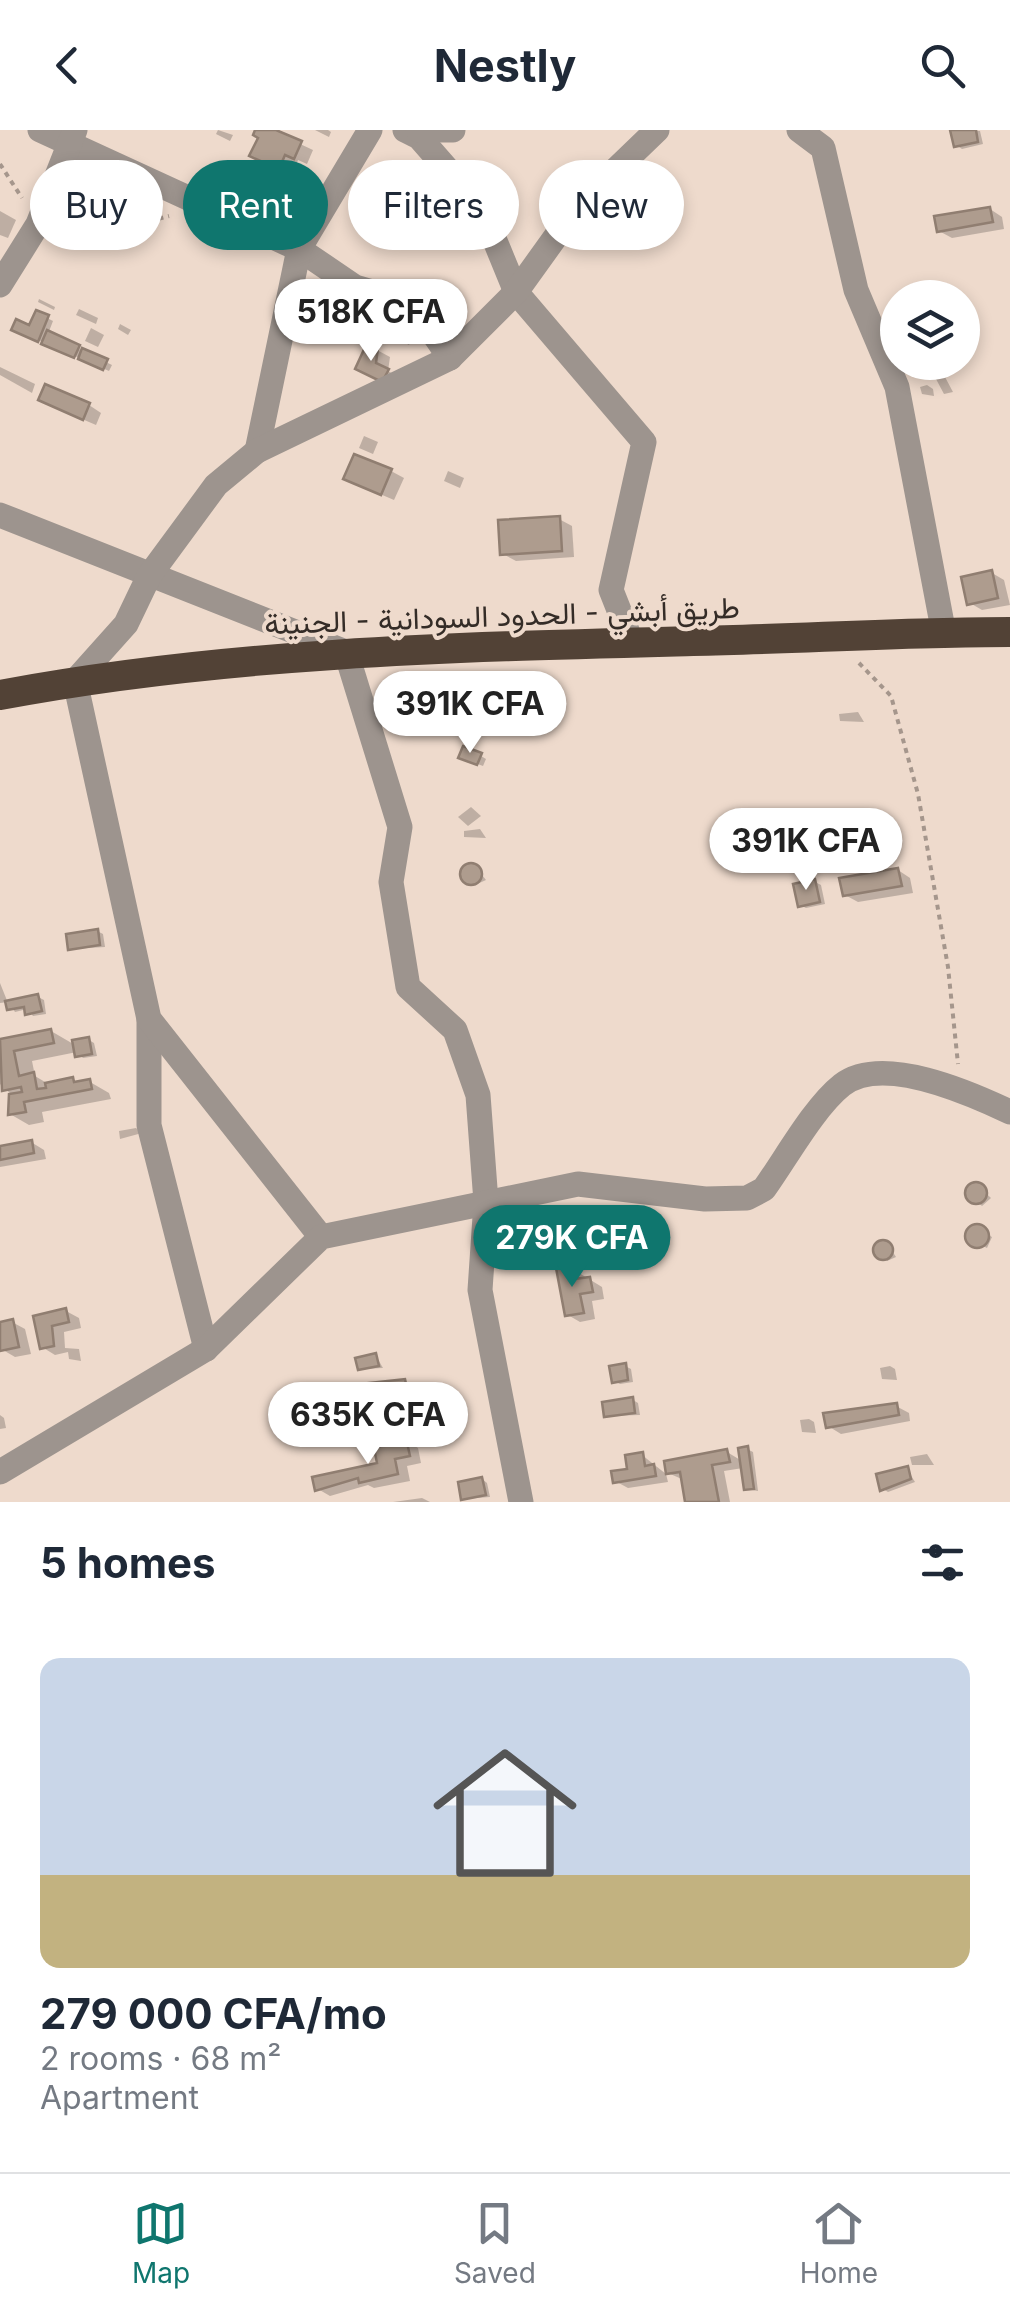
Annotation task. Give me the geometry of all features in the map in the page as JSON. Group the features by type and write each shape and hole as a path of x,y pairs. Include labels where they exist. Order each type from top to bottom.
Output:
{"highway":[{"name":"طريق أبشي - الحدود السودانية - الجنينة","path":"0,694 74,681 346,652 1010,632"}],"street":[{"path":"40,130 72,136 183,195"},
{"path":"328,200 370,130"},
{"path":"405,130 419,137 482,209 516,292 644,442 611,590 632,643"},
{"path":"418,130 454,130"},
{"path":"206,1350 149,1125 149,1019 74,681 126,624 149,576 216,485 257,451 450,358 516,292 577,207 657,130"},
{"path":"799,130 822,148 856,290 897,386 944,634"},
{"path":"63,160 72,136"},
{"path":"0,285 30,237"},
{"path":"257,451 299,250"},
{"path":"302,250 355,286 413,304 450,358"},
{"path":"0,514 346,652 400,827 391,882 408,988 454,1030 478,1095 486,1202 480,1290 521,1502"},
{"path":"149,1019 321,1237"},
{"path":"0,1472 206,1350 321,1237 578,1184 705,1200 748,1198 764,1190 838,1088 851,1079 880,1072 961,1088 1010,1112"}],"path":[{"path":"0,164 30,211"},
{"path":"836,638 891,696 918,794 942,929 961,1088"}],"building":[{"path":"255,130 276,130 302,141 294,159 285,155 283,160 258,160 249,156 258,138 253,135"},
{"path":"950,130 976,130 978,142 954,147"},
{"path":"990,207 993,222 937,232 934,216"},
{"path":"36,310 49,315 38,342 11,330 16,319 29,325"},
{"path":"47,330 80,345 74,358 41,344"},
{"path":"367,343 378,348 376,363 389,369 382,382 355,369"},
{"path":"82,348 108,359 103,370 78,359"},
{"path":"45,384 90,403 83,420 38,400"},
{"path":"354,454 392,469 381,495 343,479"},
{"path":"560,516 562,551 500,555 498,520"},
{"path":"992,570 998,598 967,605 961,577"},
{"path":"463,746 482,753 477,765 458,758"},
{"path":"868,841 871,863 856,866 853,844"},
{"path":"471,863 479,866 479,882 471,885 463,882 460,874 463,866"},
{"path":"898,868 902,886 843,896 839,878"},
{"path":"815,879 820,902 798,907 793,884"},
{"path":"98,929 100,945 68,950 66,934"},
{"path":"38,994 42,1011 25,1015 24,1007 7,1010 5,1001"},
{"path":"51,1029 54,1043 14,1051 19,1076 34,1072 37,1089 46,1088 45,1083 73,1077 74,1082 90,1079 92,1089 24,1102 26,1112 8,1115 9,1094 22,1092 21,1087 2,1091 0,1039"},
{"path":"89,1037 92,1054 75,1057 72,1040"},
{"path":"32,1140 34,1153 0,1160 0,1146"},
{"path":"976,1182 984,1185 984,1201 976,1204 968,1201 965,1193 968,1185"},
{"path":"977,1224 989,1236 977,1248 965,1236"},
{"path":"883,1240 893,1250 883,1260 873,1250"},
{"path":"572,1265 574,1279 590,1277 593,1292 580,1294 584,1313 565,1316 556,1268"},
{"path":"66,1308 69,1322 52,1326 54,1346 40,1349 33,1316"},
{"path":"13,1319 19,1347 0,1351 0,1322"},
{"path":"376,1353 379,1366 358,1370 355,1358"},
{"path":"626,1363 628,1380 612,1383 609,1366"},
{"path":"405,1379 410,1403 398,1406 400,1419 368,1426 359,1384"},
{"path":"633,1397 635,1413 604,1417 602,1402"},
{"path":"897,1403 899,1415 826,1428 823,1413"},
{"path":"406,1438 410,1456 395,1459 398,1474 359,1483 358,1478 315,1491 312,1477 377,1463 374,1448"},
{"path":"748,1446 754,1489 744,1490 738,1448"},
{"path":"727,1449 730,1462 712,1465 719,1502 685,1502 680,1472 666,1474 664,1461"},
{"path":"643,1452 645,1466 654,1464 656,1476 613,1483 611,1471 627,1469 625,1455"},
{"path":"908,1466 911,1479 880,1491 876,1474"},
{"path":"482,1477 486,1495 461,1500 458,1482"}]}
